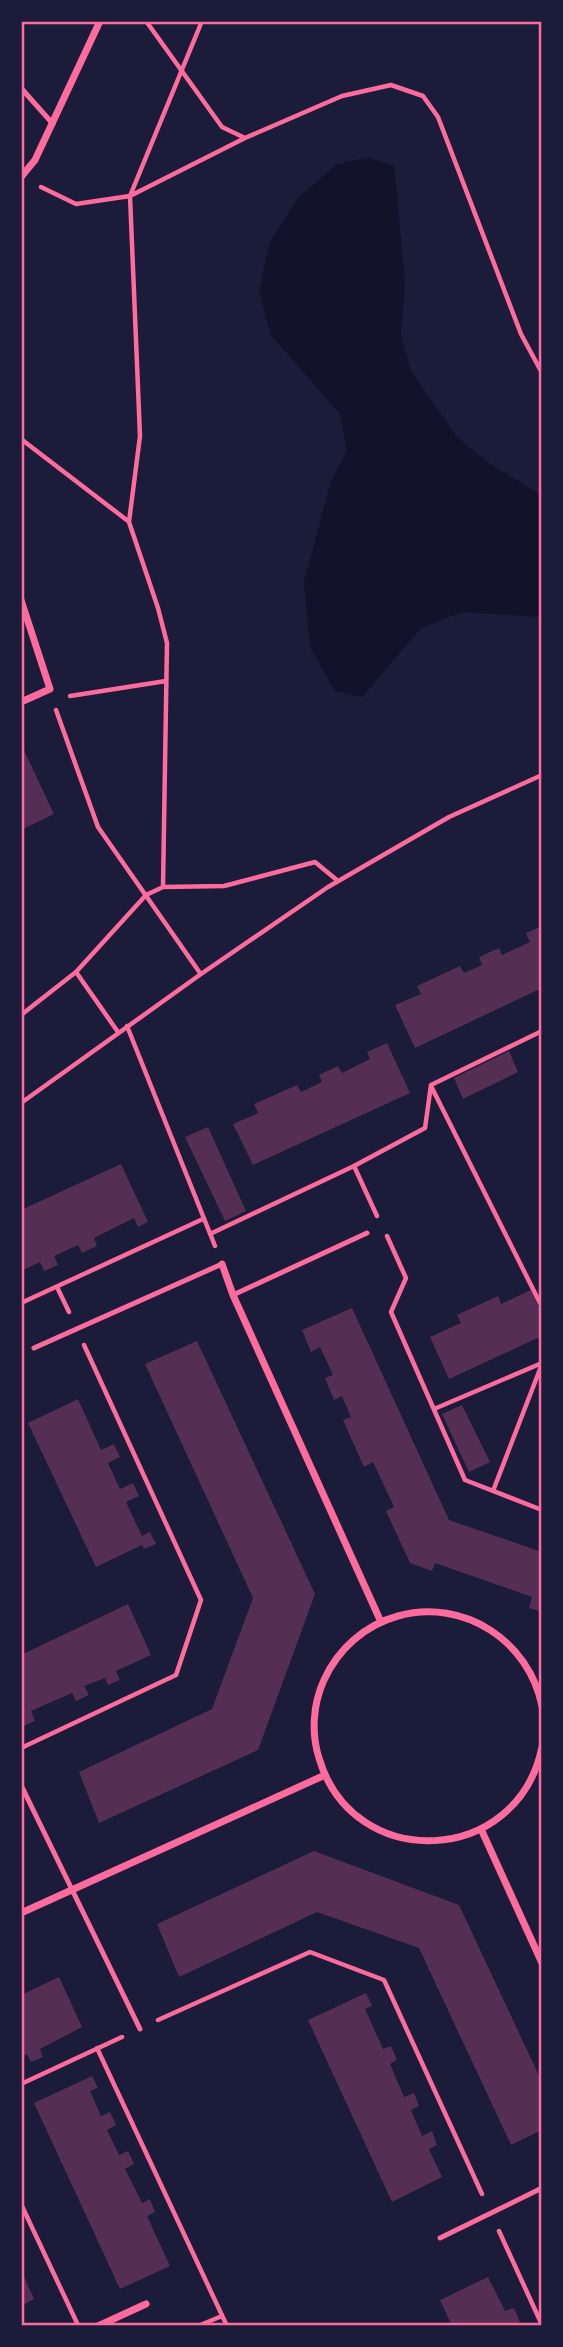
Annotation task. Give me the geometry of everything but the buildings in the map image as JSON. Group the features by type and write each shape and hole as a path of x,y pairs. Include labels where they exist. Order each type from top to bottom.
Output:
{"street":[{"path":"21,177 35,160 100,21"},
{"path":"21,600 50,689 21,702"},
{"path":"222,1264 233,1296 380,1622"},
{"path":"542,1706 532,1675 521,1657 504,1639 485,1626 462,1617 439,1612 415,1612 380,1622 349,1644 333,1664 321,1687 315,1712 315,1738 325,1775 349,1809 384,1833 426,1842 454,1839 481,1829 504,1814 522,1794 535,1770 542,1747"},
{"path":"532,1675 542,1670"},
{"path":"21,1913 325,1775"},
{"path":"481,1829 542,1963"},
{"path":"98,2326 146,2304"}],"lane":[{"path":"21,88 53,124"},
{"path":"233,1296 367,1233"},
{"path":"34,1348 222,1264"},
{"path":"21,1785 139,2029"},
{"path":"440,2238 542,2188"}],"path":[{"path":"146,21 222,127 245,138"},
{"path":"163,887 167,643 129,522 140,436 130,196 202,21"},
{"path":"32,183 76,204 130,196 245,138 342,96 391,85 423,96 438,117 521,334 542,373"},
{"path":"21,439 129,522"},
{"path":"52,699 166,681"},
{"path":"50,689 98,827 201,974"},
{"path":"21,1103 118,1032 338,881 449,817 542,775"},
{"path":"21,1015 76,972 146,895 163,887 224,886 315,862 338,881"},
{"path":"76,972 118,1032"},
{"path":"127,1026 222,1264"},
{"path":"431,1085 542,1031"},
{"path":"210,1234 354,1166 425,1128 431,1085"},
{"path":"431,1085 542,1307"},
{"path":"354,1166 406,1278 391,1312 465,1480 542,1510"},
{"path":"21,1303 203,1219"},
{"path":"21,1748 176,1675 201,1600 57,1287"},
{"path":"433,1409 542,1364"},
{"path":"493,1491 542,1364"},
{"path":"21,2084 310,1952 384,1980 542,2325"},
{"path":"97,2048 227,2326"},
{"path":"21,2204 78,2326"},
{"path":"198,2326 222,2316"}],"shaded area":[{"path":"368,157 394,166 405,280 401,335 411,371 457,437 486,461 542,496 542,617 462,612 421,628 362,697 335,691 310,647 304,582 331,481 347,451 340,414 271,335 259,292 269,244 297,199 336,165"}]}
